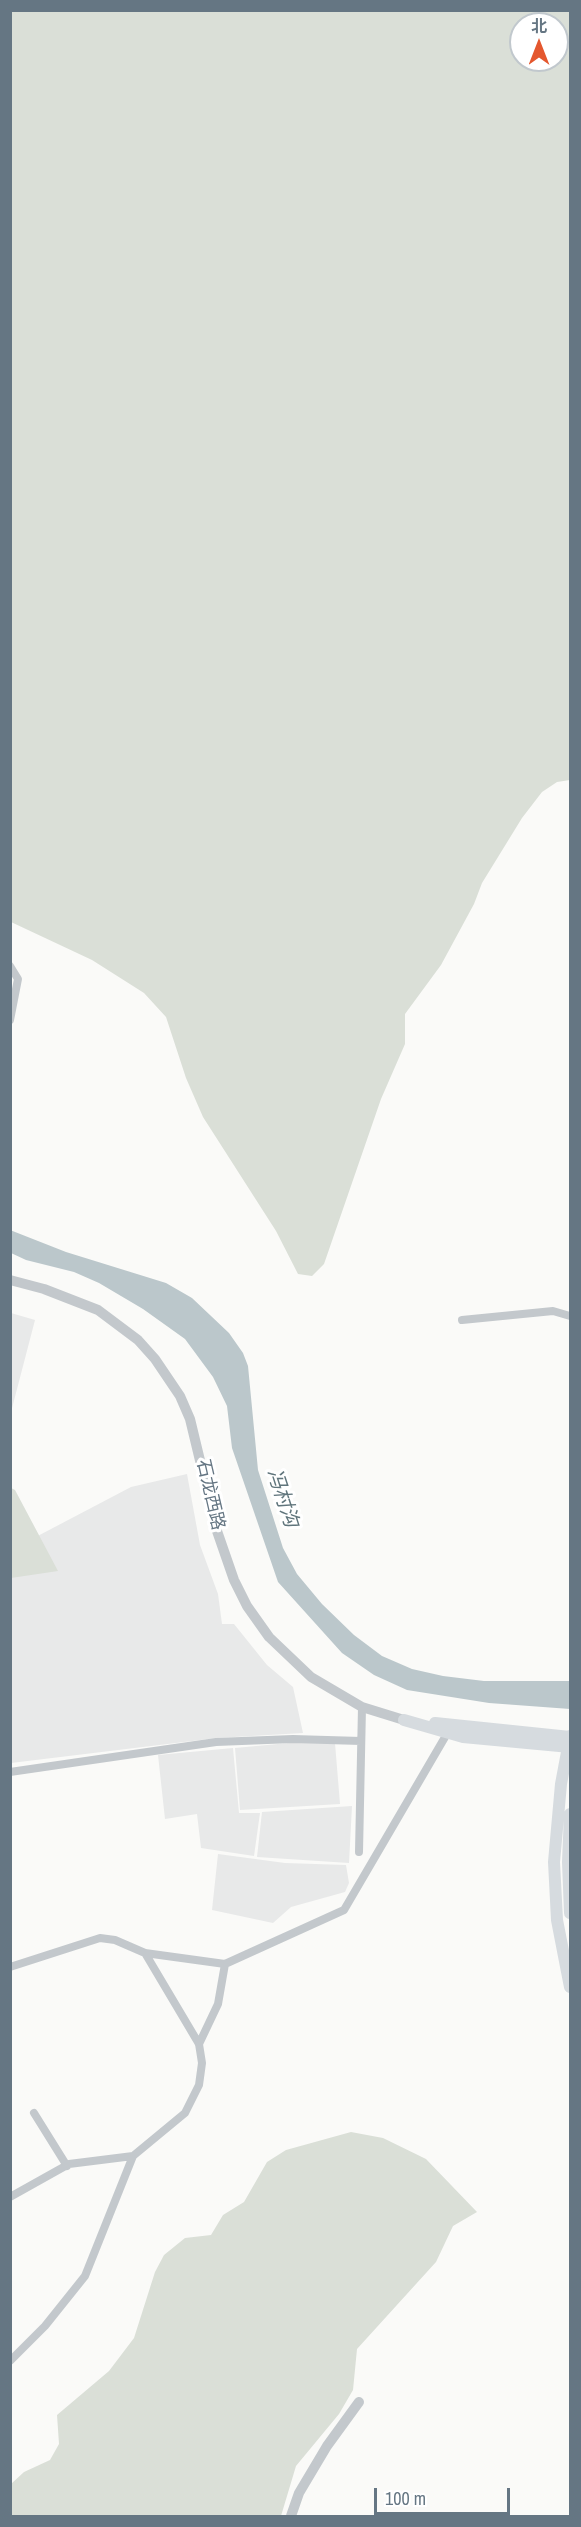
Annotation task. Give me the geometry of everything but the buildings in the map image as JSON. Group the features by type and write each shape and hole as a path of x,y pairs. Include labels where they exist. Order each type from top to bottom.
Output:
{"main road":[{"name":"石龙西路","path":"404,1720 463,1737 570,1741"},
{"name":"石龙西路","path":"404,1720 570,1741"},
{"path":"570,1741 559,1802 554,1878 559,1933 570,1987"},
{"path":"570,1814 568,1862 570,1912"}],"street":[{"path":"10,966 18,979 10,1020"},
{"name":"石龙西路","path":"10,1280 44,1289 98,1310 138,1340 155,1359 180,1396 190,1419 217,1531 234,1580 247,1606 290,1659 338,1695 363,1707 404,1720"},
{"path":"462,1320 553,1311 570,1316"},
{"path":"359,1852 363,1707"},
{"path":"10,1967 99,1938 114,1940 145,1953 225,1964 344,1910 448,1732"},
{"path":"10,1772 216,1743 293,1739 361,1741"},
{"path":"10,2361 45,2326 85,2276 134,2156 185,2113 199,2085 202,2063 199,2044 145,1953"},
{"path":"199,2044 218,2004 225,1964"},
{"path":"34,2113 66,2166"},
{"path":"10,2197 66,2166 134,2156"},
{"path":"291,2517 299,2493 327,2446 359,2402"}],"shaded area":[{"path":"10,11 570,11 570,780 557,782 542,792 522,818 482,883 474,904 441,965 405,1014 405,1044 381,1099 324,1264 312,1276 298,1274 276,1231 203,1117 186,1078 166,1017 144,993 92,960 11,922"},
{"path":"10,1230 66,1252 166,1283 192,1298 229,1333 243,1353 248,1366 258,1470 283,1548 297,1574 322,1604 354,1635 382,1656 412,1669 443,1676 484,1681 570,1681 570,1709 489,1703 407,1690 374,1675 342,1653 278,1582 232,1448 227,1406 213,1377 185,1339 143,1309 99,1283 74,1272 26,1260 11,1253"},
{"path":"10,1313 35,1320 11,1412"},
{"path":"187,1474 200,1545 218,1594 222,1624 234,1624 267,1665 293,1687 303,1733 217,1738 11,1763 11,1550 131,1487"},
{"path":"11,1488 15,1490 58,1571 11,1578"},
{"path":"299,1742 335,1743 340,1804 240,1810 235,1748"},
{"path":"233,1748 239,1813 260,1813 254,1856 201,1848 197,1814 165,1819 158,1755"},
{"path":"352,1806 349,1863 257,1857 262,1812"},
{"path":"218,1854 285,1863 346,1865 349,1883 345,1892 291,1907 273,1923 212,1910"},
{"path":"351,2132 383,2138 426,2159 477,2212 453,2226 436,2262 357,2349 353,2390 339,2414 296,2466 281,2516 11,2516 11,2484 24,2472 50,2460 59,2444 57,2415 109,2371 134,2338 155,2272 164,2255 185,2238 211,2235 223,2215 244,2202 267,2162 286,2150"}],"water label":[{"name":"冯村沟","path":"282,1498"}]}
